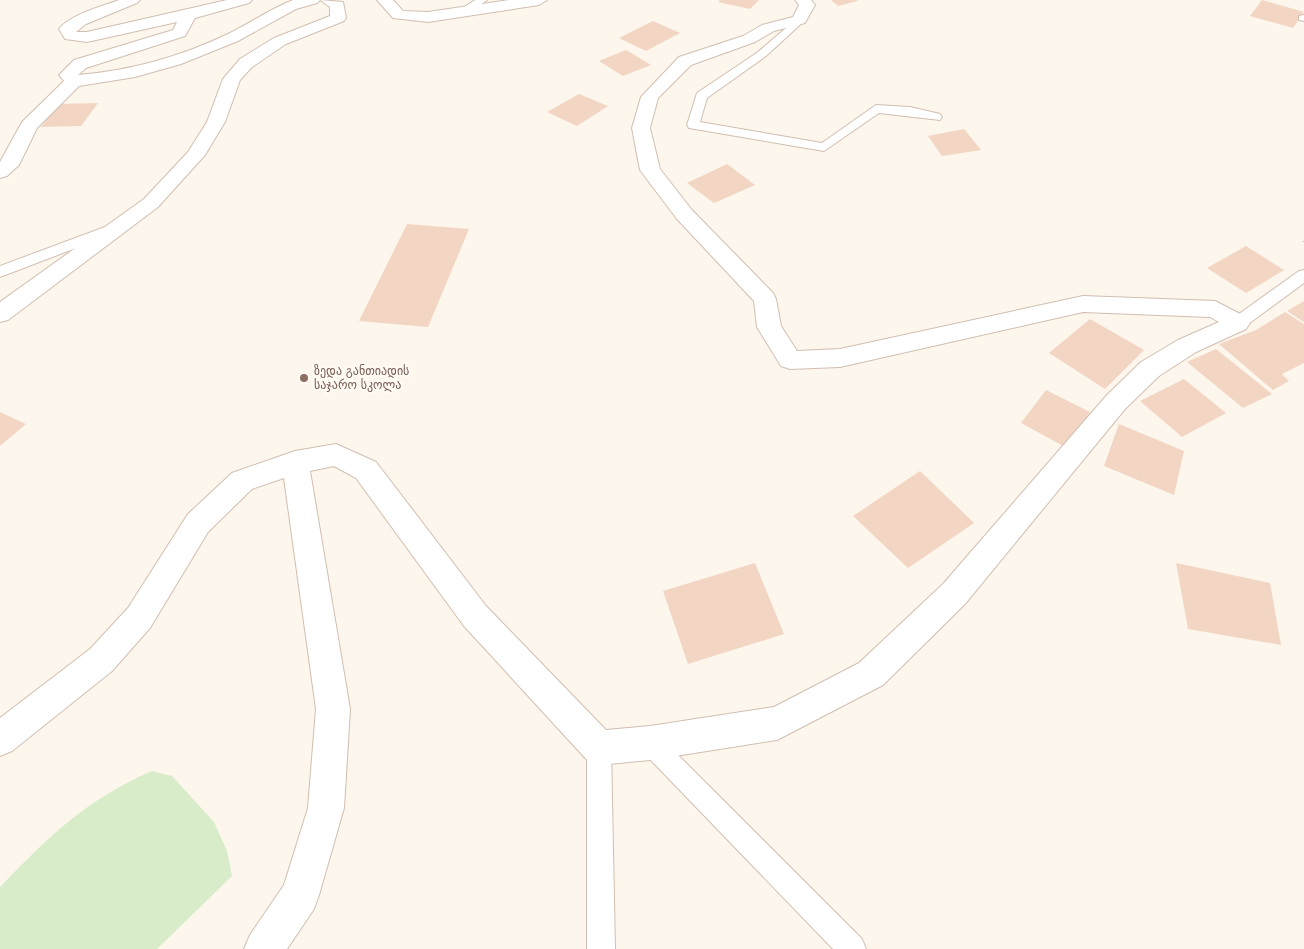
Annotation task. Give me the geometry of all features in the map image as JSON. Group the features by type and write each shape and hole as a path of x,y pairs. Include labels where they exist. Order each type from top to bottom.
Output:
{"street":[{"path":"132,0 80,21 68,29 71,36 87,37 189,15 244,0"},
{"path":"0,172 9,166 19,152 29,127 74,81 94,80 175,61 232,38 299,2 312,0"},
{"path":"0,314 151,203 195,156 216,122 232,79 246,63 280,41 338,18 338,5 328,0"},
{"path":"385,0 399,15 428,17 539,0"},
{"path":"801,10 749,39 685,61 650,97 641,128 650,170 684,214 765,299 769,327 790,360 840,358 1083,304 1215,309 1238,323"},
{"path":"74,81 68,75 80,64 179,32 189,15"},
{"path":"0,739 101,660 139,618 198,523 242,480 295,462 336,455 366,470 475,616 599,748 650,743 777,723 871,674 954,594 1116,402 1143,376 1187,346 1238,323"},
{"path":"264,949 300,895 326,808 333,709 295,462"}],"lane":[{"path":"468,10 482,0"},
{"path":"801,10 762,54 701,96 693,125 824,147 876,109 910,111 936,117"},
{"path":"0,272 119,227"},
{"path":"1238,323 1304,275"},
{"path":"650,743 852,949"},
{"path":"599,748 600,949"}],"path":[{"path":"1304,241 1302,243 1304,244"}],"green space":[{"path":"152,771 172,776 214,822 227,851 232,876 157,949 0,949 0,887 52,836 88,807 129,782"}],"building":[{"path":"720,0 759,0 750,9 718,2"},
{"path":"831,0 857,0 857,1 838,6"},
{"path":"1262,0 1304,12 1293,28 1250,16"},
{"path":"653,21 680,33 646,51 619,38"},
{"path":"626,50 651,65 623,76 599,61"},
{"path":"579,94 608,106 577,126 547,112"},
{"path":"98,103 81,126 41,127 59,104"},
{"path":"964,129 981,150 942,156 928,136"},
{"path":"727,164 755,185 714,203 687,183"},
{"path":"407,224 469,229 428,327 359,321"},
{"path":"1246,246 1284,270 1246,293 1207,268"},
{"path":"1304,301 1304,322 1287,311"},
{"path":"1285,312 1304,324 1304,363 1282,374 1289,381 1273,390 1219,344 1256,330"},
{"path":"1090,319 1144,350 1105,389 1049,353"},
{"path":"1216,349 1272,394 1243,408 1187,362"},
{"path":"1184,379 1226,413 1182,437 1140,401"},
{"path":"1046,390 1090,412 1065,447 1021,423"},
{"path":"0,412 26,424 0,446"},
{"path":"1119,424 1184,451 1174,495 1104,466"},
{"path":"920,471 974,523 908,568 853,516"},
{"path":"755,563 784,634 688,664 663,591"},
{"path":"1176,563 1270,583 1281,645 1188,629"}],"place":[{"name":"ზედა განთიადის საჯარო სკოლა","path":"304,378"}]}
